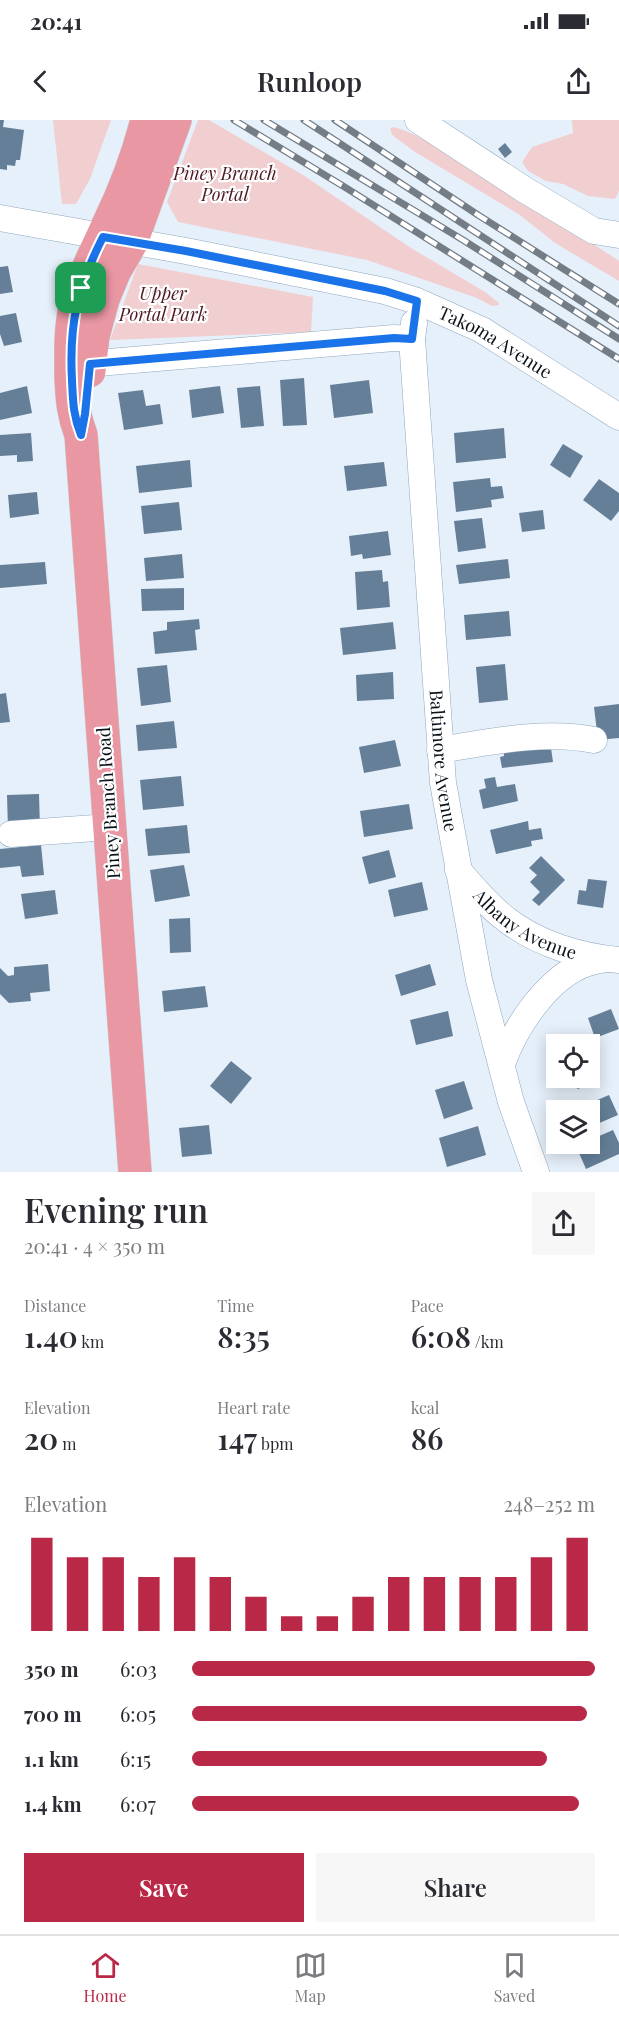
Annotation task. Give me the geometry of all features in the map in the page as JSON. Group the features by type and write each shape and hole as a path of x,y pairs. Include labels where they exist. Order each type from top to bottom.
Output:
{"main road":[{"path":"117,240 147,120"},
{"path":"117,240 175,120"},
{"name":"Piney Branch Road","path":"117,240 89,264 75,307 72,331 80,365 73,415 81,435 135,1172"}],"street":[{"path":"418,120 525,190 594,231 619,235"},
{"path":"0,218 186,251 385,291 417,301"},
{"name":"Takoma Avenue","path":"412,339 417,301 482,330 619,417"},
{"path":"80,365 394,338 412,339"},
{"name":"Baltimore Avenue","path":"412,339 443,783 479,980 511,1102 536,1172"},
{"path":"440,750 512,738 555,737 594,740"},
{"path":"11,834 109,827"},
{"name":"Albany Avenue","path":"458,870 490,906 528,934 568,950 613,959"},
{"name":"Albany Avenue","path":"502,1064 514,1035 548,990 567,974 587,963 613,959"}],"green space":[{"path":"53,120 111,120 90,179 76,204 62,204"},
{"name":"Piney Branch Portal","path":"198,120 209,120 303,175 411,248 485,292 499,305 492,306 477,298 367,260 178,222 167,202"},
{"path":"572,120 619,120 619,191 615,199 588,196 563,184 546,181 528,171 522,162 532,147 573,133"},
{"path":"390,128 413,134 435,146 619,261 619,281 555,243 520,215 415,152 392,135"},
{"name":"Upper Portal Park","path":"138,264 313,297 311,332 110,340"}],"building":[{"path":"0,120 4,120 3,127 24,130 20,160 16,160 15,166 7,165 7,170 0,169"},
{"path":"505,143 512,152 505,158 498,149"},
{"path":"8,266 13,292 0,294 0,267"},
{"path":"16,313 22,342 4,346 0,334 0,316"},
{"path":"304,378 307,425 283,426 280,380"},
{"path":"369,380 373,413 334,418 330,385"},
{"path":"27,386 32,413 0,420 0,393"},
{"path":"220,386 224,413 192,418 189,390"},
{"path":"260,386 264,426 241,428 237,388"},
{"path":"143,390 146,406 160,404 163,424 124,430 118,393"},
{"path":"504,428 506,458 456,463 454,433"},
{"path":"31,433 33,461 17,462 17,455 0,456 0,435"},
{"path":"563,444 583,456 570,478 550,465"},
{"path":"190,460 192,487 139,493 136,466"},
{"path":"384,462 387,486 347,491 344,466"},
{"path":"490,478 491,487 502,486 504,498 491,500 492,507 456,512 453,482"},
{"path":"599,479 619,493 619,511 611,521 583,500"},
{"path":"37,492 39,514 10,518 8,495"},
{"path":"179,502 182,530 144,534 141,506"},
{"path":"543,510 545,529 522,532 519,513"},
{"path":"482,518 486,548 458,552 454,521"},
{"path":"388,531 391,555 363,559 362,554 351,556 349,536"},
{"path":"182,554 184,578 146,581 144,558"},
{"path":"508,559 510,578 459,584 456,565"},
{"path":"45,562 47,584 0,588 0,565"},
{"path":"382,570 383,582 388,581 390,607 357,610 355,572"},
{"path":"184,588 184,610 142,611 141,589"},
{"path":"509,611 511,636 466,640 464,615"},
{"path":"199,619 200,629 195,630 197,650 155,654 153,632 167,630 167,622"},
{"path":"393,622 396,649 343,655 340,628"},
{"path":"505,664 508,700 479,703 476,667"},
{"path":"167,665 171,702 141,706 137,668"},
{"path":"393,672 394,699 357,701 356,675"},
{"path":"6,693 10,722 0,723 0,694"},
{"path":"619,704 619,738 598,740 594,707"},
{"path":"174,721 177,748 138,751 136,725"},
{"path":"395,740 401,766 364,773 359,747"},
{"path":"503,744 551,748 553,762 502,768 500,757 504,756"},
{"path":"181,776 184,806 143,810 140,780"},
{"path":"495,777 497,787 515,784 518,801 483,809 479,790 486,788 484,779"},
{"path":"39,794 40,828 8,830 7,795"},
{"path":"409,804 413,829 364,837 360,811"},
{"path":"528,821 529,830 541,828 543,839 531,841 532,846 496,854 490,830"},
{"path":"187,825 190,853 148,856 145,829"},
{"path":"41,845 44,875 22,877 20,866 0,868 0,849"},
{"path":"389,850 396,877 369,884 362,857"},
{"path":"541,856 565,880 539,906 532,900 540,892 530,882 537,875 529,868"},
{"path":"184,865 190,896 155,902 150,870"},
{"path":"588,879 607,881 603,908 577,904 579,890 586,891"},
{"path":"422,882 428,910 394,917 388,890"},
{"path":"55,890 58,914 25,919 21,894"},
{"path":"190,918 191,952 170,953 169,919"},
{"path":"48,964 50,991 30,993 31,1001 9,1003 0,994 0,968 8,976 14,975 14,967"},
{"path":"430,964 436,985 401,996 395,975"},
{"path":"205,986 208,1007 164,1012 162,991"},
{"path":"611,1009 619,1029 600,1036 600,1034 594,1034 588,1018"},
{"path":"448,1011 453,1036 416,1045 410,1020"},
{"path":"231,1061 252,1078 231,1104 210,1086"},
{"path":"464,1081 473,1109 444,1119 435,1090"},
{"path":"609,1095 618,1115 600,1123 600,1100 597,1100"},
{"path":"209,1125 212,1154 182,1157 179,1128"},
{"path":"478,1126 486,1155 447,1167 439,1138"},
{"path":"613,1130 619,1143 619,1154 586,1169 579,1154 600,1154 600,1136"}],"railway":[{"path":"234,120 619,359"},
{"path":"264,120 463,240 619,339"},
{"path":"304,120 619,326"},
{"path":"335,120 478,215 619,304"}],"route":[{"path":"103,237 186,251 385,291 417,301 412,339 394,338 90,364 81,435 73,415 71,366 75,307 81,288 89,264 103,237"}]}
